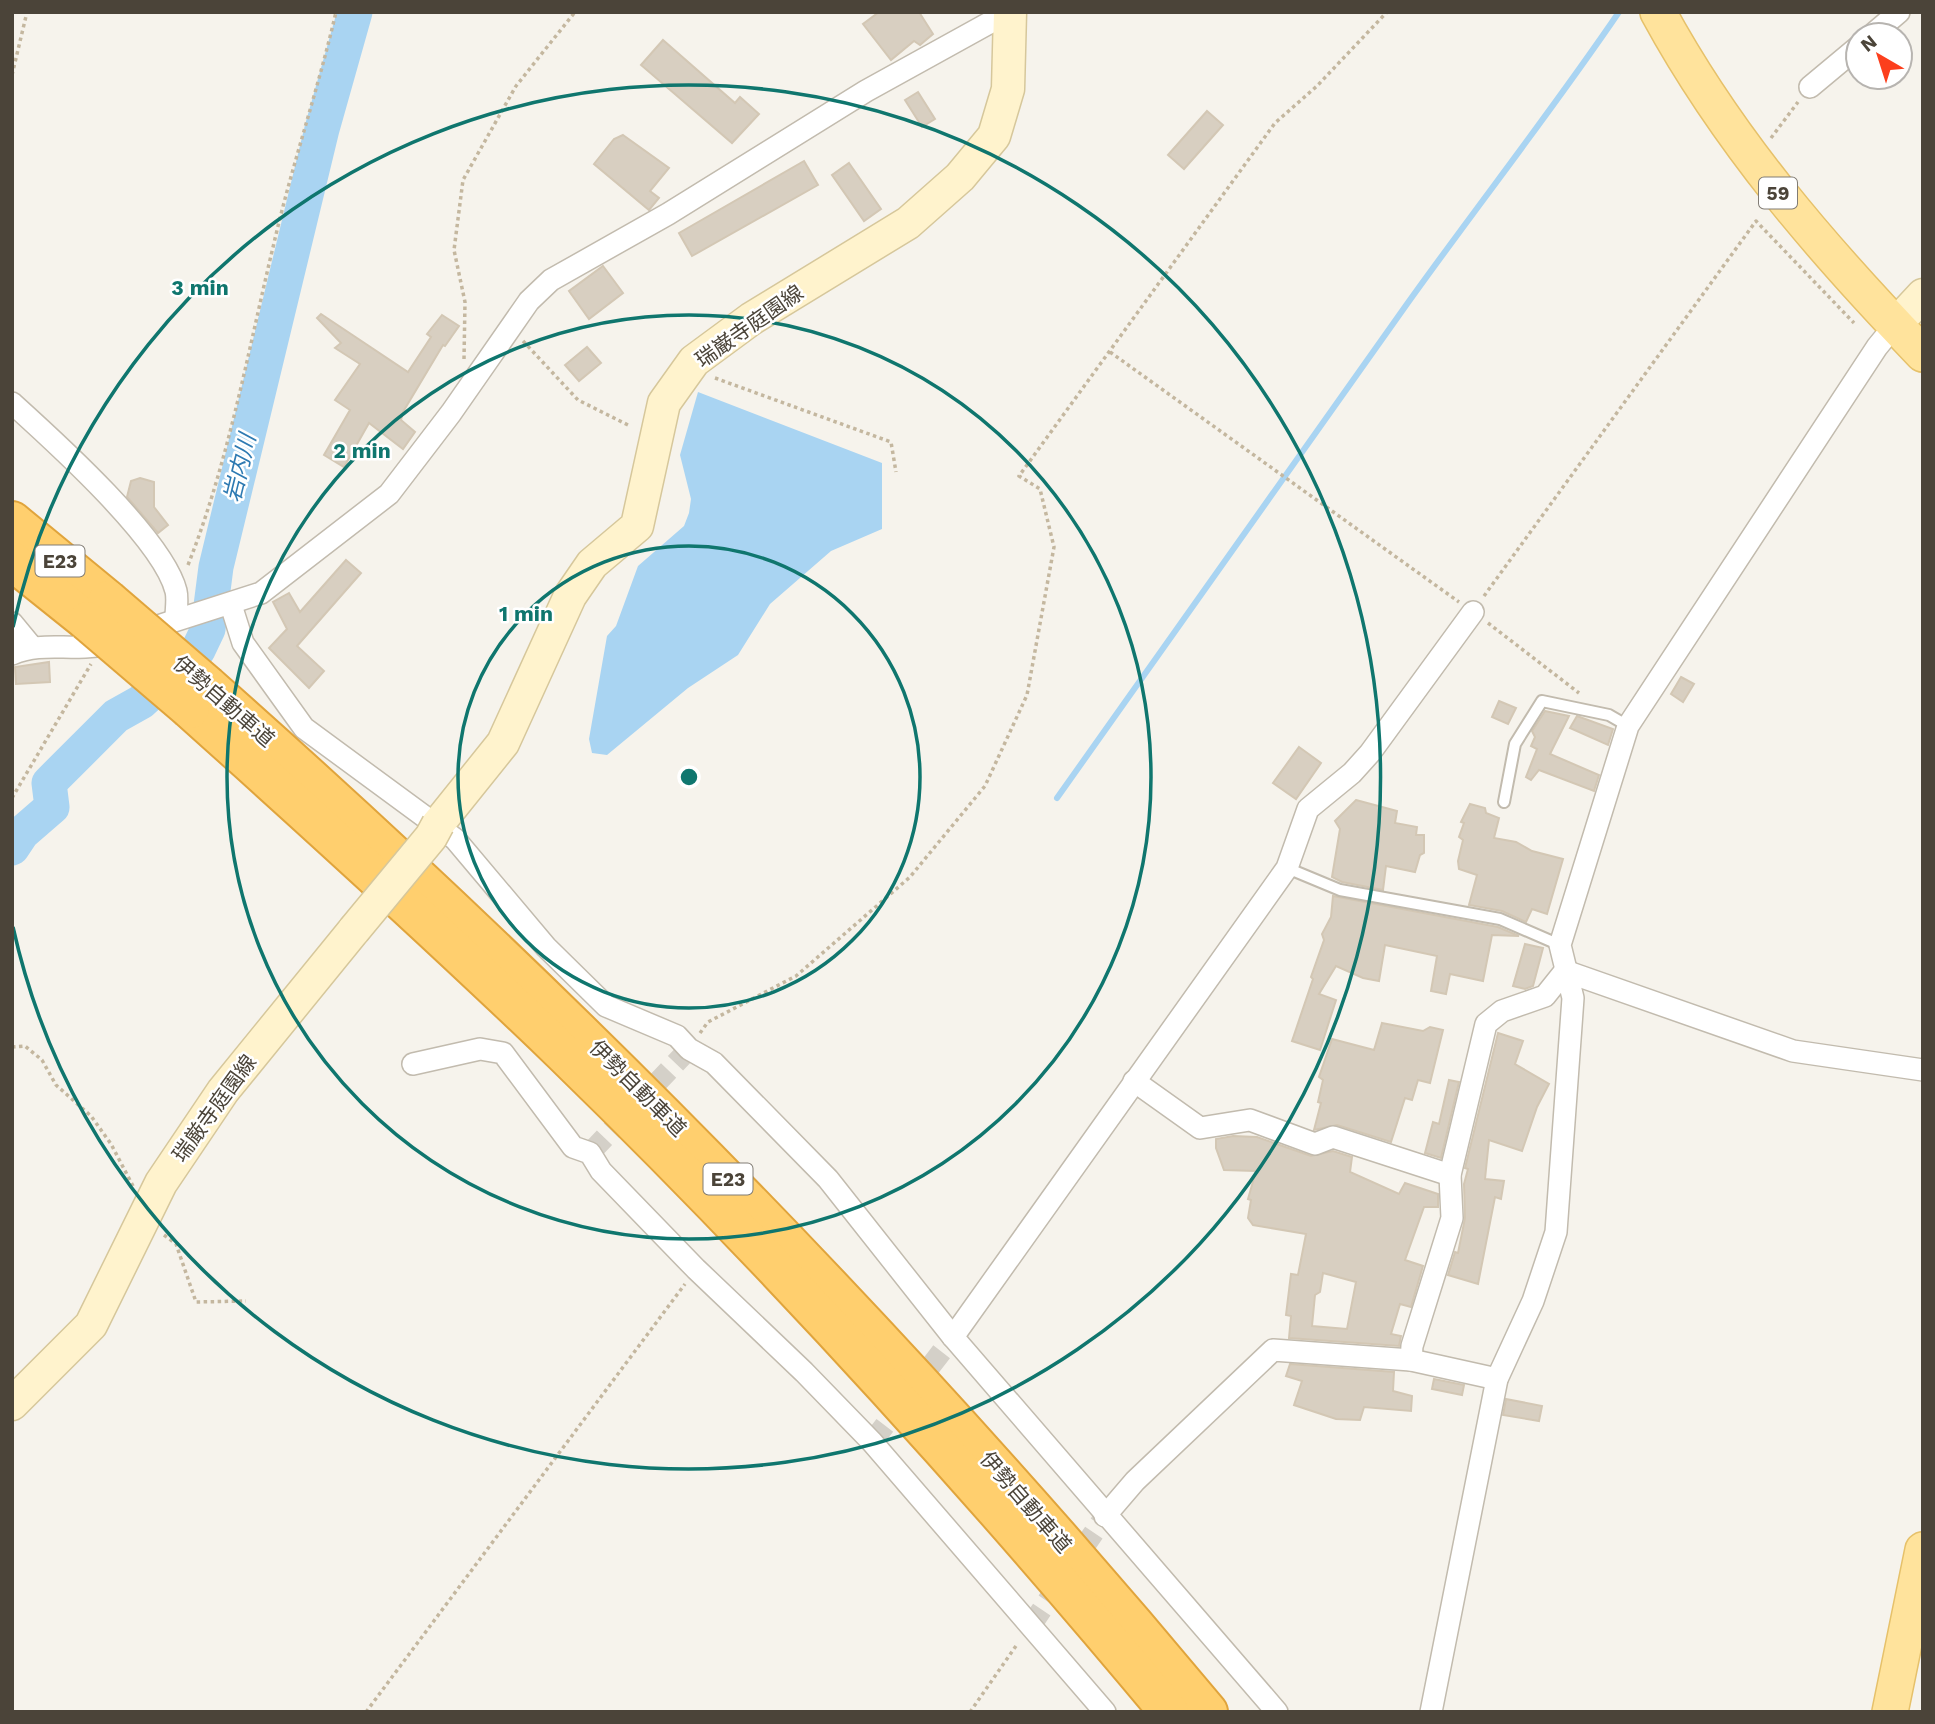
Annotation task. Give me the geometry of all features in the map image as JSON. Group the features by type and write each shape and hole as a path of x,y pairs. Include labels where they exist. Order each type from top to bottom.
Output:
{"highway":[{"name":"伊勢自動車道","path":"12,521 97,622"},
{"name":"伊勢自動車道","path":"12,561 199,698 461,917 716,1166 979,1448 1208,1712"},
{"name":"伊勢自動車道","path":"199,698 696,1186 949,1458 1169,1712"}],"main road":[{"name":"瑞巌寺庭園線","path":"438,824 503,743 570,596 592,564 637,526 664,403 694,361 751,319 908,223 960,177 994,136 1008,89 1009,12"},
{"name":"59","path":"1658,12 1694,75 1750,158 1797,216 1886,336 1923,354"},
{"path":"1886,336 1923,295"},
{"name":"瑞厳寺庭園線","path":"12,1404 91,1325 161,1183 223,1091 431,837 438,824"},
{"path":"1890,1712 1923,1550"}],"street":[{"path":"12,623 21,650 71,649 97,622 161,627 176,618 261,593 389,494 463,395 510,326 529,301 551,280 668,214 866,91 1009,12"},
{"path":"1810,87 1844,59"},
{"path":"1431,1712 1497,1379 1533,1301 1556,1232 1573,999 1560,945 1628,726 1886,336"},
{"path":"12,403 64,449 159,555 177,593 176,618"},
{"path":"230,604 243,643 304,728 438,824 455,839 546,947 606,1006 677,1036 689,1049 714,1063 828,1178 953,1337 1277,1712"},
{"path":"953,1337 1287,868 1308,808 1352,773 1370,753 1473,612"},
{"path":"1565,971 1793,1051 1923,1070"},
{"path":"1411,1360 1412,1346 1452,1218 1450,1175 1486,1024 1502,1011 1545,996 1565,971"},
{"path":"413,1064 480,1049 503,1053 573,1147 590,1153 601,1171 696,1269 804,1372 872,1442 1105,1712"},
{"path":"1134,1081 1200,1128 1250,1120 1315,1144 1333,1137 1450,1175"},
{"path":"1105,1516 1135,1481 1273,1350 1411,1360 1497,1379"}],"lane":[{"path":"1504,802 1515,744 1542,701 1609,715 1628,726"},
{"path":"1287,868 1340,890 1500,919 1560,945"}],"path":[{"path":"12,75 27,12"},
{"path":"177,593 207,517 230,438 275,239 336,12"},
{"path":"463,395 467,321 454,250 463,180 516,86 575,12"},
{"path":"689,1049 708,1022 796,975 910,877 985,786 1027,695 1054,547 1040,489 1019,476 1275,123 1317,86 1387,12"},
{"path":"1750,158 1767,144 1810,87"},
{"path":"1473,612 1756,221 1886,336"},
{"path":"510,326 578,400 630,426"},
{"path":"1109,351 1473,612 1609,715"},
{"path":"694,361 701,373 891,442 896,472"},
{"path":"12,798 89,671 97,622"},
{"path":"12,1047 25,1046 42,1060 56,1085 91,1116 111,1144 141,1200 144,1218 176,1244 196,1302 246,1301"},
{"path":"366,1712 696,1269"},
{"path":"970,1712 1030,1627"}],"water":[{"path":"698,392 882,463 882,529 831,551 770,604 738,655 688,688 607,755 592,753 589,739 607,636 616,626 638,566 684,526 689,513 691,499 680,455"}],"building":[{"path":"879,12 919,12 933,34 920,45 914,41 891,60 863,24"},
{"path":"663,40 735,103 740,97 759,114 732,143 641,65"},
{"path":"918,92 935,119 922,127 905,100"},
{"path":"1207,111 1223,125 1184,169 1168,155"},
{"path":"623,135 669,168 650,191 659,198 649,210 594,164 614,139"},
{"path":"804,161 818,185 692,256 679,233"},
{"path":"849,163 881,209 864,221 832,175"},
{"path":"603,266 623,293 589,319 569,291"},
{"path":"321,314 408,372 431,337 427,334 442,315 459,326 445,346 443,345 403,412 401,420 415,432 403,449 369,423 344,467 324,455 350,410 335,400 360,364 335,348 341,343 317,318"},
{"path":"587,347 601,363 579,381 565,365"},
{"path":"140,478 154,482 154,507 168,525 158,533 127,497 131,481"},
{"path":"346,560 361,573 297,646 324,671 309,688 269,648 287,629 273,602 289,593 300,612"},
{"path":"49,662 50,682 16,684 15,667"},
{"path":"1681,677 1694,684 1683,702 1671,694"},
{"path":"1499,701 1516,708 1508,724 1492,717"},
{"path":"1545,711 1569,716 1550,754 1599,775 1594,791 1539,770 1531,780 1526,777 1537,749 1531,746 1535,737 1532,731"},
{"path":"1577,716 1613,729 1608,745 1570,728"},
{"path":"1299,747 1321,763 1296,799 1273,783"},
{"path":"1356,800 1397,811 1395,823 1417,827 1416,835 1424,835 1424,853 1420,855 1415,872 1386,866 1383,890 1342,882 1332,877 1340,829 1335,821"},
{"path":"1470,804 1485,808 1486,813 1499,818 1494,838 1516,842 1532,851 1563,859 1547,914 1532,909 1526,922 1502,911 1469,905 1477,875 1459,869 1458,861 1463,840 1459,837 1464,823 1461,822"},
{"path":"1333,896 1498,927 1519,936 1492,935 1483,981 1450,974 1446,994 1431,991 1437,956 1385,945 1379,981 1363,978 1336,966 1319,994 1336,1000 1320,1050 1292,1041 1324,940 1322,934 1331,917"},
{"path":"1525,944 1543,948 1533,986 1525,989 1513,986"},
{"path":"1382,1023 1423,1031 1430,1027 1443,1030 1430,1083 1418,1080 1412,1100 1405,1098 1391,1142 1337,1125 1314,1130 1321,1103 1318,1102 1323,1080 1319,1077 1332,1039 1374,1050"},
{"path":"1498,1033 1523,1041 1515,1064 1549,1084 1537,1107 1522,1151 1489,1140 1485,1179 1504,1181 1501,1199 1495,1197 1478,1284 1448,1275 1455,1252 1458,1253 1465,1218 1464,1184 1468,1169 1465,1168"},
{"path":"1449,1080 1459,1082 1441,1158 1425,1153 1433,1122 1439,1124"},
{"path":"1233,1136 1257,1137 1311,1156 1333,1151 1352,1157 1350,1172 1399,1194 1405,1183 1438,1194 1438,1207 1424,1207 1405,1260 1423,1266 1411,1307 1400,1304 1391,1334 1401,1336 1399,1346 1289,1338 1291,1316 1286,1315 1291,1274 1298,1275 1306,1234 1253,1225 1248,1218 1251,1200 1248,1199 1256,1171 1224,1170 1216,1148 1216,1139","holes":["1323,1273 1356,1282 1347,1329 1312,1326 1315,1295 1320,1292"]},
{"path":"1290,1364 1394,1372 1393,1391 1412,1396 1411,1411 1364,1407 1360,1420 1336,1419 1294,1405 1302,1381 1286,1376"},
{"path":"1434,1379 1464,1385 1462,1395 1432,1389"},
{"path":"1506,1399 1542,1406 1539,1421 1503,1415"}],"waterway":[{"name":"岩内川","path":"12,848 22,833 52,807 49,783 116,716 141,702 198,650 208,629 216,567 322,129 355,12"},
{"path":"1057,798 1407,304 1619,12"}],"tunnel":[{"path":"590,1153 689,1049"},
{"path":"872,1442 953,1337"},
{"path":"1030,1627 1105,1516"}]}
